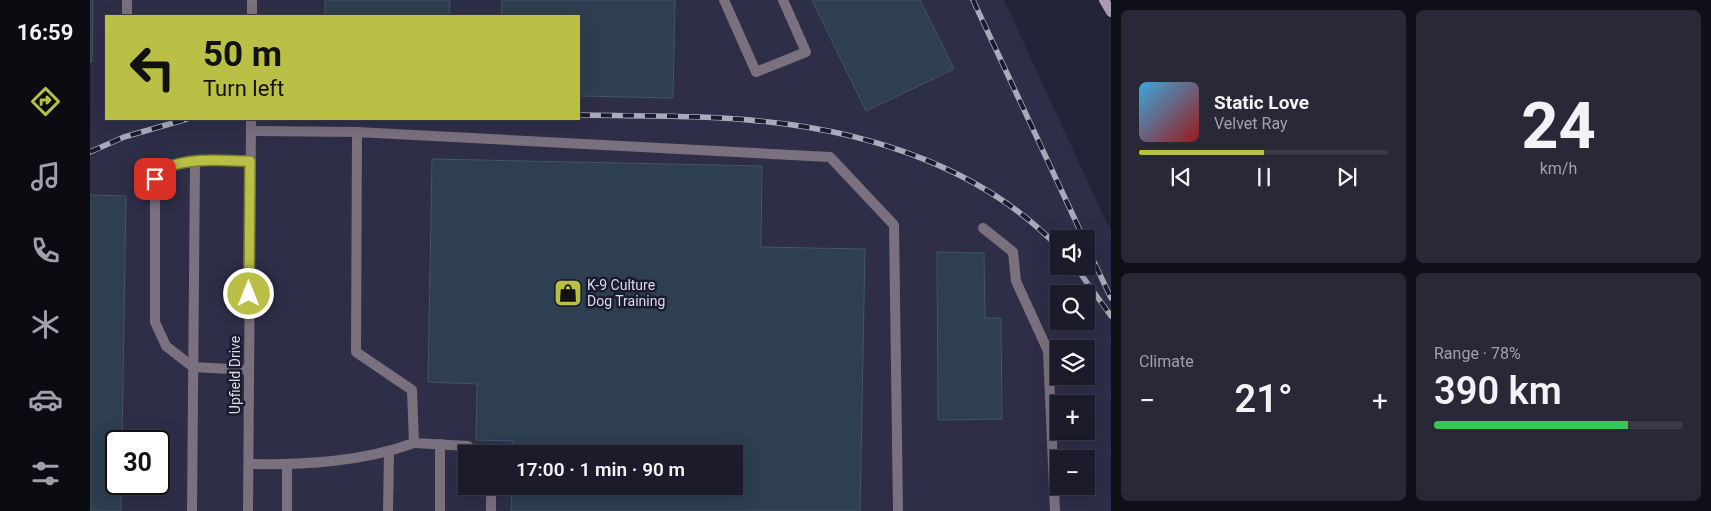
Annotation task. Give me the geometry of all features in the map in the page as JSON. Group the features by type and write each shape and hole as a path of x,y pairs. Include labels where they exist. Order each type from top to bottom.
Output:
{"main road":[{"path":"1104,0 1111,12"}],"street":[{"path":"127,0 127,15"},
{"path":"252,0 252,15"},
{"path":"724,0 756,72 806,52 783,0"},
{"name":"Upfield Drive","path":"248,511 251,120"},
{"path":"251,131 357,132 830,157 894,225 898,511"},
{"path":"357,132 356,352 412,390 414,442"},
{"path":"249,370 193,367 166,346 155,322 155,179 165,168 195,162 250,161"},
{"path":"192,511 195,162"},
{"path":"983,228 1013,252 1016,281 1048,351 1055,511"},
{"path":"249,464 287,465 329,461 389,452 414,442 458,445"},
{"path":"440,444 440,511"},
{"path":"388,511 389,452"},
{"path":"287,465 287,511"},
{"path":"491,495 491,511"}],"shaded area":[{"path":"90,0 1004,0 1111,232 1111,511 90,511"}],"building":[{"path":"90,0 93,0 92,62 90,62"},
{"path":"325,0 450,0 449,15 325,15"},
{"path":"502,0 675,0 673,98 580,96 580,15 501,15"},
{"path":"812,0 920,0 954,69 866,111"},
{"path":"432,159 762,166 761,247 865,249 860,511 511,511 512,495 743,495 743,445 513,445 513,441 476,440 477,384 428,382"},
{"path":"90,195 126,196 122,430 105,430 105,495 121,495 121,511 90,511"},
{"path":"937,252 984,253 985,318 1001,318 1002,419 938,420"}],"railway":[{"path":"973,0 1080,230"},
{"path":"580,115 698,117 745,120 809,127 848,135 926,160 962,177 997,197 1030,221 1050,240"},
{"path":"90,152 124,137 184,120"},
{"path":"1095,264 1111,298"},
{"path":"1081,275 1111,316"}],"place":[{"name":"K-9 Culture Dog Training","path":"568,293"}],"route":[{"path":"155,179 165,168 181,164 205,161 250,161 249,294"}]}
